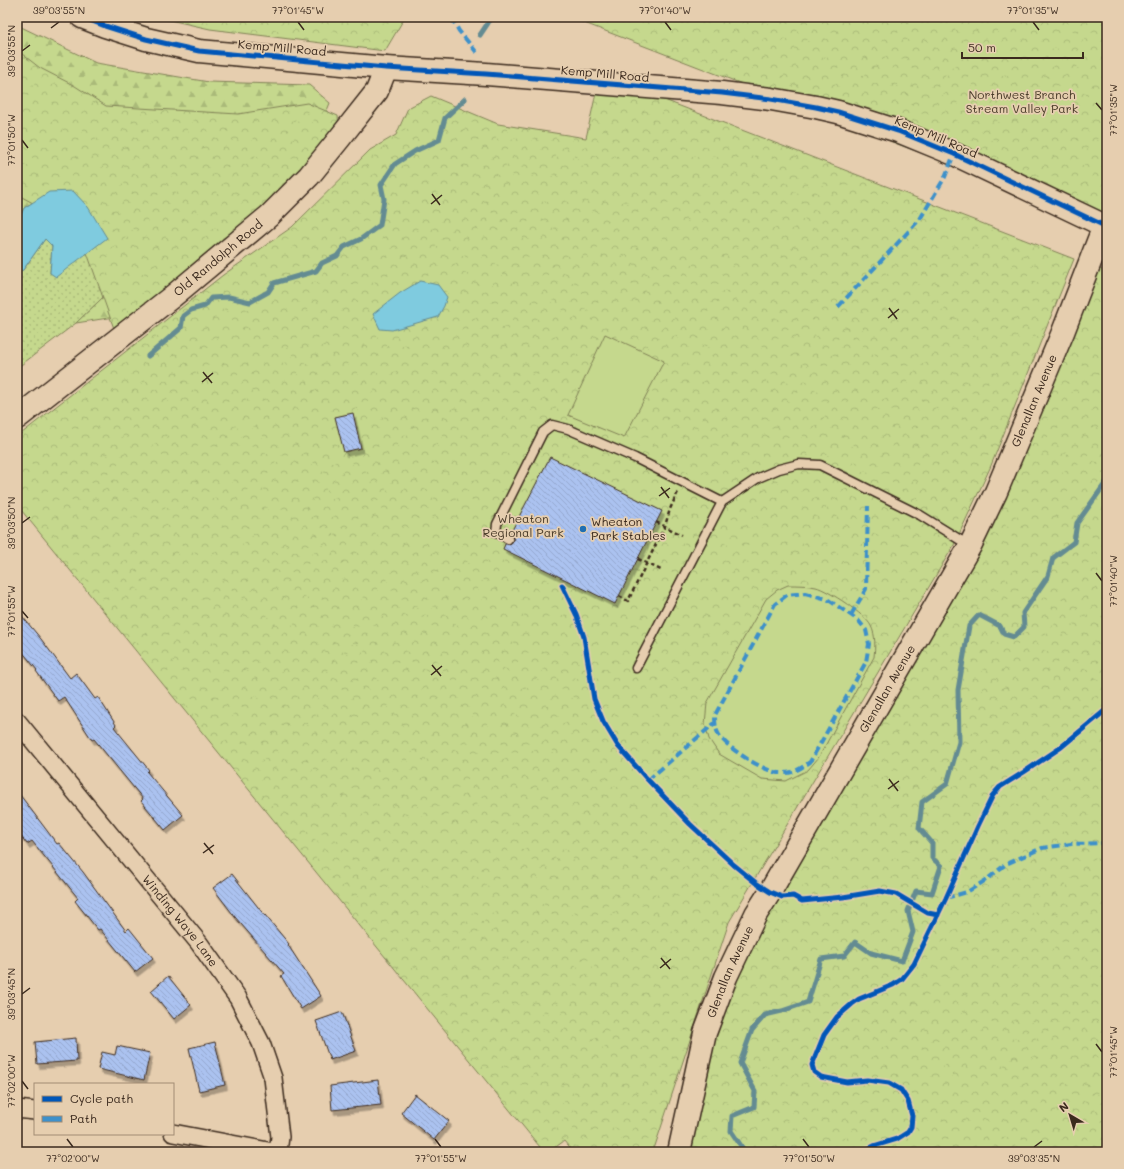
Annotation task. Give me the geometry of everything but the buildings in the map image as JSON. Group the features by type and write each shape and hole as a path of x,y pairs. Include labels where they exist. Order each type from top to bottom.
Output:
{"street":[{"name":"Kemp Mill Road","path":"82,17 146,39 199,51 386,68 486,74 722,93 771,99 816,107 838,112 898,131 954,154 1106,227"},
{"name":"Old Randolph Road","path":"17,418 173,296 269,216 309,176 344,133 377,91 386,68"},
{"name":"Glenallan Avenue","path":"679,1152 705,1033 726,977 756,914 970,546 996,492 1106,227"},
{"name":"Winding Waye Lane","path":"17,722 199,943 238,998 261,1043 272,1078 280,1137 278,1152"},
{"path":"17,1110 34,1111"},
{"path":"174,1133 273,1152"}],"lane":[{"path":"508,539 496,532 497,524 544,432 552,425 568,429 635,458 722,502"},
{"path":"636,668 722,502 758,478 779,468 800,464 820,465 920,515 970,546"}],"path":[{"path":"619,596 628,601 665,526 670,509 679,491"},
{"path":"656,522 682,535"},
{"path":"638,559 663,571"}],"green space":[{"path":"156,17 405,17 385,51 210,29"},
{"name":"Northwest Branch Stream Valley Park","path":"569,17 1107,17 1107,225"},
{"path":"17,25 96,63 209,82 309,85 330,103 309,155 134,314 76,323 140,262 17,102"},
{"path":"17,50 40,68 75,86 106,106 238,114 307,103 338,116 340,141 117,337 85,247 55,215 20,196 17,196"},
{"name":"Wheaton Regional Park","path":"600,75 1074,259 990,468 954,545 729,922 653,1152 573,1152 564,1141 549,1152 544,1152 17,505 17,437 223,275 292,227 370,150 396,135 408,108 431,96 498,124 586,138"},
{"path":"17,166 49,192 24,208 17,224"},
{"path":"107,238 140,262 76,323 17,368 17,273 23,270 45,239 52,246 50,273"},
{"path":"1088,264 1107,272 1107,1152 684,1152 738,934 967,551"},
{"path":"605,334 664,361 624,438 568,415"},
{"path":"788,585 806,585 816,587 822,589 846,604 868,621 874,634 875,645 874,657 819,757 808,770 786,781 762,779 719,754 709,739 705,724 707,703 766,599 777,590"}],"water":[{"path":"73,191 88,207 107,238 56,277 50,273 52,246 45,239 23,270 17,273 17,224 24,208 49,192"},
{"path":"420,281 438,285 447,297 438,317 392,330 380,329 373,314 400,293"}],"waterway":[{"path":"480,35 488,23 489,17"},
{"path":"148,356 181,328 183,316 191,310 205,306 211,298 229,297 250,302 268,292 274,283 316,271 322,263 337,256 344,247 361,239 380,225 384,199 381,185 395,164 415,151 439,140 445,118 465,99"},
{"path":"745,1152 731,1131 732,1116 754,1107 755,1091 740,1063 752,1030 765,1015 808,1002 821,959 844,956 855,942 871,953 902,961 913,932 908,911 916,891 932,893 941,866 932,858 932,843 919,828 922,802 947,784 959,742 958,690 969,626 979,615 1000,626 1004,634 1014,637 1024,627 1023,613 1048,576 1053,558 1074,542 1077,523 1107,481"}],"marked path":[{"path":"451,17 459,31 478,54"},
{"path":"838,307 920,219 945,177 954,154"},
{"path":"851,615 866,589 868,506"},
{"path":"805,593 827,599 858,620 866,630 869,644 866,662 810,762 795,771 779,773 773,772 745,758 728,745 717,731 715,715 775,604 787,595 805,593"},
{"path":"648,780 716,722"},
{"path":"946,898 967,892 986,880 1006,864 1042,848 1071,844 1107,843"}],"cycle path":[{"path":"82,17 146,39 199,51 386,68 486,74 722,93 771,99 816,107 838,112 898,131 954,154 1107,227"},
{"path":"562,585 576,614 584,637 594,699 603,721 618,746 690,824 734,865 756,883 770,892 782,897 793,896 802,901 843,897 880,891 896,894 928,913 938,915"},
{"path":"862,1152 874,1146 897,1139 908,1132 911,1127 912,1116 908,1101 901,1090 889,1083 867,1080 847,1082 821,1077 814,1072 812,1065 824,1035 837,1017 852,1004 859,999 893,985 902,979 914,964 993,795 1000,787 1060,748 1107,709"}],"place":[{"name":"Wheaton Park Stables","path":"583,529"}]}
